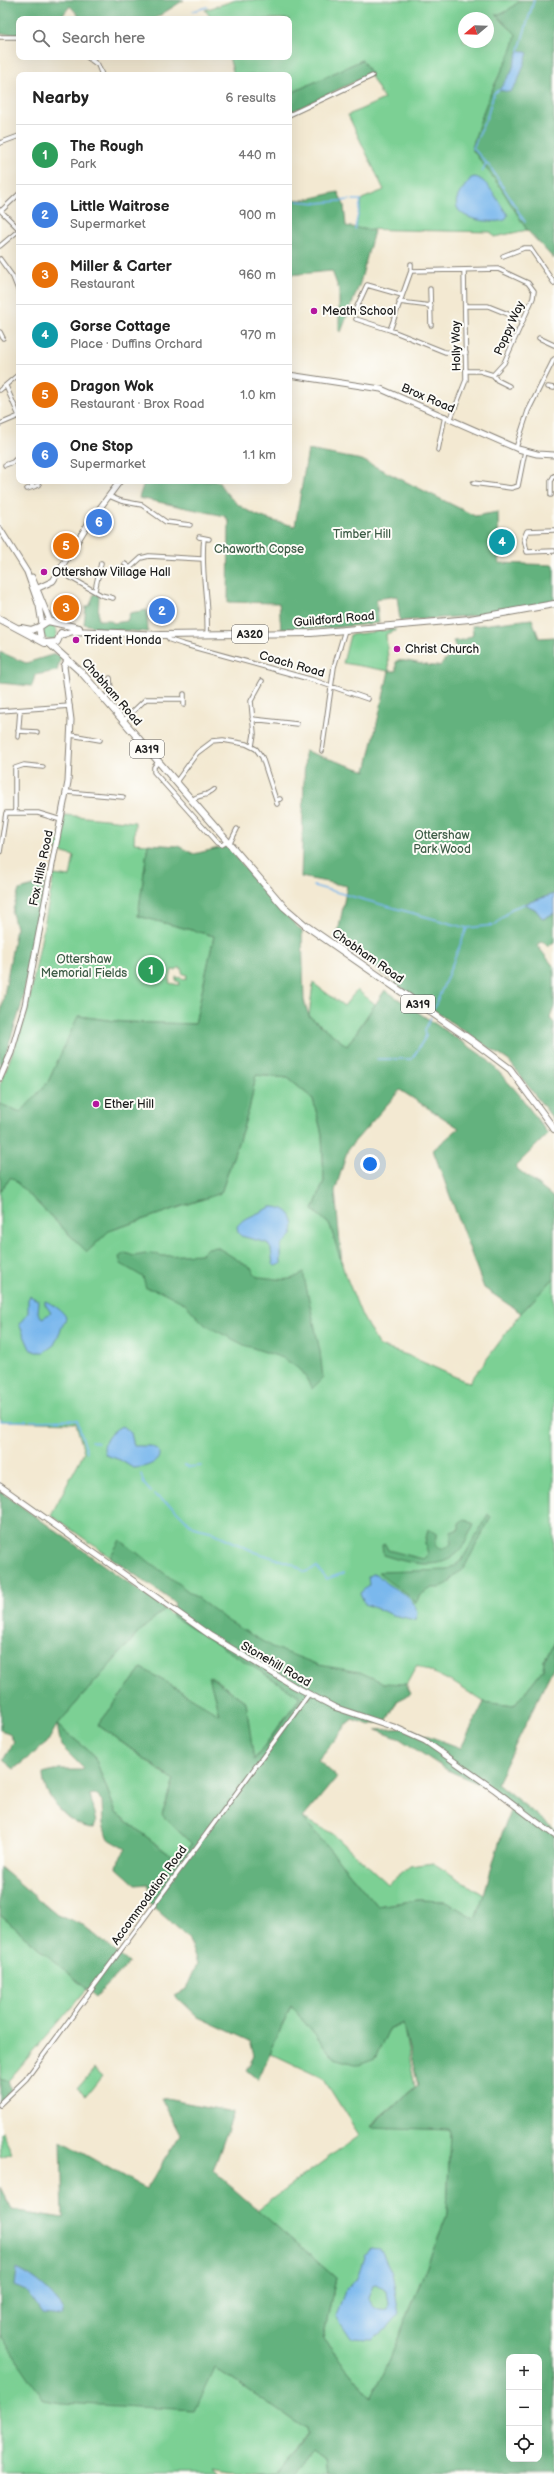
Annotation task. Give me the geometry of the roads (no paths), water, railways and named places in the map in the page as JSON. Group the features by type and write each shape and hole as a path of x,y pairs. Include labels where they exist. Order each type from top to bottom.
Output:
{"main road":[{"name":"Guildford Road","path":"60,638 73,631 166,635 311,633 470,619 554,604"},
{"path":"0,619 24,629 40,626 50,621 58,624 60,638 50,644 0,619"},
{"name":"Guildford Road","path":"58,624 115,634"},
{"path":"40,626 41,640"},
{"name":"Chobham Road","path":"60,638 66,657"},
{"name":"Chobham Road","path":"50,644 66,657 105,699 284,907 304,925 474,1042 510,1069 554,1129"}],"street":[{"path":"0,38 16,37"},
{"path":"91,60 98,65 101,72"},
{"path":"292,114 372,76"},
{"path":"0,143 16,137"},
{"path":"16,197 0,210 16,226"},
{"path":"0,246 16,232"},
{"path":"503,256 524,248 530,248 554,283"},
{"path":"0,259 13,277 16,284"},
{"path":"390,330 411,271 410,264"},
{"path":"411,271 464,270"},
{"name":"Holly Way","path":"451,418 464,388 466,371 464,270"},
{"name":"Poppy Way","path":"464,270 506,271 533,287 533,298 504,363 493,375"},
{"path":"354,313 367,285 402,295"},
{"path":"430,290 431,325"},
{"path":"399,302 431,306"},
{"path":"465,306 488,306 523,320"},
{"path":"356,319 390,330 445,352 466,353"},
{"path":"0,333 3,338"},
{"path":"539,338 554,345"},
{"path":"516,448 528,411 554,359"},
{"path":"466,371 480,371 493,375 494,378 509,386"},
{"name":"Brox Road","path":"292,375 381,389 451,418 516,448 525,451 554,455"},
{"path":"0,390 16,377"},
{"path":"6,386 16,409"},
{"path":"548,387 554,388"},
{"path":"440,449 445,416"},
{"path":"0,424 16,417"},
{"path":"473,483 511,488 518,486 525,451"},
{"path":"5,465 16,458"},
{"path":"550,495 551,481 554,476"},
{"path":"36,590 51,583 118,484"},
{"path":"27,489 39,485"},
{"path":"109,496 121,501 142,505 166,522 190,524"},
{"path":"0,529 27,572 50,621"},
{"path":"554,530 527,531 524,538 527,552 554,551"},
{"path":"199,537 207,539 202,559 207,600 207,635"},
{"path":"126,564 129,569 141,558 149,556 202,559"},
{"path":"95,590 101,563"},
{"path":"59,571 113,598"},
{"path":"36,590 40,626"},
{"path":"322,751 334,667 345,630"},
{"name":"Coach Road","path":"166,635 170,640 182,644 331,686 368,699"},
{"name":"Fox Hills Road","path":"0,1078 11,1053 25,1005 70,769 70,706 64,666 66,657"},
{"path":"105,699 111,691 110,677"},
{"path":"252,746 254,734 251,701 262,681"},
{"path":"184,694 184,705"},
{"path":"123,721 146,699 184,699"},
{"path":"0,711 20,711 70,706"},
{"path":"18,737 20,711"},
{"path":"290,723 291,717"},
{"path":"252,719 297,724"},
{"path":"18,731 37,732"},
{"path":"71,735 100,740"},
{"path":"176,782 198,753 213,741 223,740 252,746 262,757 278,801"},
{"path":"158,762 154,767 154,772 217,843 222,845 229,842 237,829"},
{"path":"15,812 15,768 24,765 42,767"},
{"path":"192,800 198,796 208,796 214,790"},
{"path":"66,792 123,797"},
{"path":"0,852 4,814 15,812 38,813 61,820"},
{"name":"Stonehill Road","path":"0,1486 212,1636 309,1694 334,1707 394,1727 425,1741 495,1790 554,1835"},
{"name":"Accommodation Road","path":"0,2104 26,2079 309,1694"}],"water":[{"path":"519,50 528,53 518,81 510,92 499,90 511,73"},
{"path":"475,177 480,179 489,187 508,215 505,220 491,221 472,218 459,210 456,204 458,196 471,178"},
{"path":"554,894 554,913 543,919 535,909 524,904"},
{"path":"271,1207 277,1207 287,1211 294,1224 292,1235 281,1246 281,1264 275,1266 273,1264 271,1249 267,1243 241,1236 238,1233 237,1226 243,1220"},
{"path":"30,1296 39,1301 38,1313 42,1318 51,1313 45,1304 45,1301 54,1306 66,1318 54,1345 44,1352 36,1352 30,1349 19,1324 28,1313 28,1299"},
{"path":"122,1426 131,1433 134,1446 151,1446 158,1450 158,1458 152,1464 133,1468 120,1460 106,1455 104,1451 105,1442 114,1431"},
{"path":"373,1574 377,1574 386,1583 409,1598 416,1608 417,1614 415,1620 393,1615 365,1604 360,1593 369,1585 368,1577"},
{"path":"371,2248 380,2249 392,2273 399,2314 387,2328 372,2339 351,2338 336,2315 345,2291 358,2278 365,2257 364,2255","holes":["377,2284 387,2290 389,2304 387,2310 375,2308 368,2297 373,2285"]},
{"path":"17,2269 37,2281 53,2296 63,2308 61,2316 42,2314 27,2291 15,2286"}],"waterway":[{"path":"519,50 534,0"},
{"path":"193,11 207,7"},
{"path":"499,90 494,93 488,114 473,148 491,168 525,222"},
{"path":"482,172 486,163"},
{"path":"297,201 318,203 350,200"},
{"path":"353,200 361,200 355,229"},
{"path":"314,886 467,928 495,925 511,909 524,904"},
{"path":"434,1009 467,928"},
{"path":"377,1059 412,1059 426,1036 425,1030 431,1017"},
{"path":"30,1421 77,1420 87,1452"},
{"path":"0,1421 27,1421"},
{"path":"91,1441 98,1443"},
{"path":"184,1465 189,1467 201,1466"},
{"path":"141,1474 144,1484 151,1492"},
{"path":"154,1495 173,1507 193,1527 210,1531 255,1552 293,1564 305,1572 317,1567 326,1579 344,1573"}],"place":[{"name":"Meath School","path":"314,311"},
{"name":"One Stop","path":"99,522"},
{"name":"Gorse Cottage","path":"502,542"},
{"name":"Dragon Wok","path":"66,546"},
{"name":"Ottershaw Village Hall","path":"44,572"},
{"name":"Miller & Carter","path":"66,608"},
{"name":"Little Waitrose","path":"162,611"},
{"name":"Trident Honda","path":"76,640"},
{"name":"Christ Church","path":"397,649"},
{"name":"The Rough","path":"151,970"},
{"name":"Ether Hill","path":"96,1104"}],"park label":[{"name":"Timber Hill","path":"362,534"},
{"name":"Chaworth Copse","path":"259,549"},
{"name":"Ottershaw Park Wood","path":"442,842"},
{"name":"Ottershaw Memorial Fields","path":"84,966"}]}
